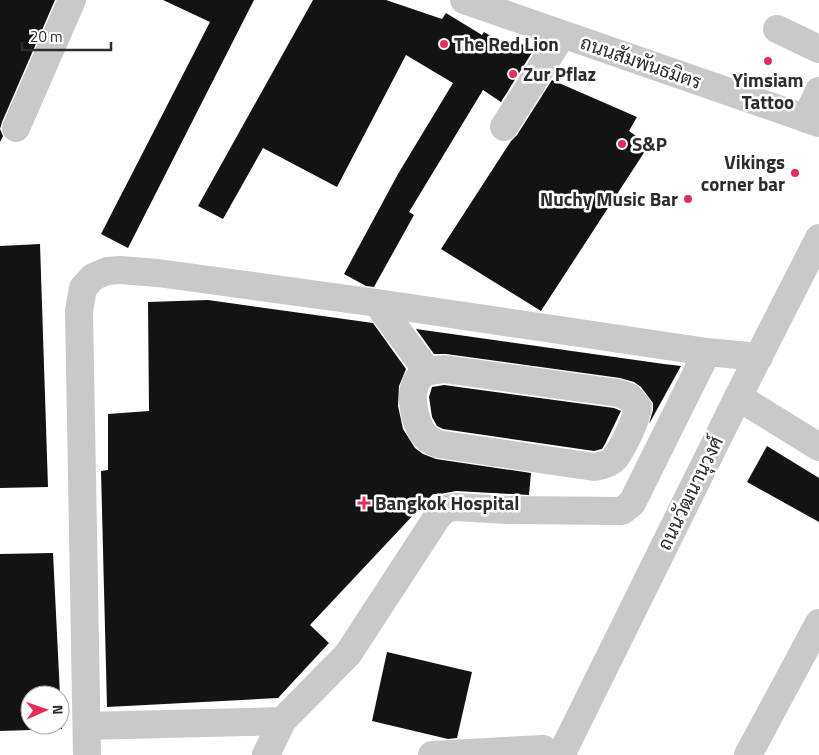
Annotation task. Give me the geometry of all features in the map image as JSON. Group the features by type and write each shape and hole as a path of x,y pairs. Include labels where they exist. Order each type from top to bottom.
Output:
{"street":[{"path":"16,128 72,0"},
{"name":"ถนนสัมพันธมิตร","path":"464,0 813,121"},
{"path":"777,29 819,49"},
{"path":"504,127 562,35"},
{"path":"813,121 819,91"},
{"name":"ถนนวัฒนานุวงศ์","path":"554,752 759,357 813,264 819,238"},
{"path":"87,755 80,310 83,288 93,277 106,272 120,270 158,273 707,352 759,357"},
{"path":"377,303 428,372"},
{"path":"266,755 282,721 348,654 438,516 445,510 455,507 507,510 622,511 632,504 707,352"},
{"path":"444,369 618,393 629,397 638,407 636,418 614,459 594,467 438,444 426,438 419,428 415,414 413,392 415,383 428,372 444,369"},
{"path":"738,397 819,447"},
{"path":"748,755 819,623"},
{"path":"87,726 282,721"},
{"path":"432,755 554,752"}],"building":[{"path":"0,0 55,0 0,129"},
{"path":"163,0 254,0 128,248 101,234 210,22"},
{"path":"313,0 386,0 442,19 446,13 482,35 484,32 512,49 517,41 533,51 501,102 483,90 409,212 414,215 374,287 366,286 344,274 398,174 453,83 406,55 337,187 263,148 223,219 198,206"},
{"path":"552,80 637,117 629,131 649,145 541,311 441,249"},
{"path":"0,129 3,136 0,142"},
{"path":"40,244 48,487 0,488 0,246"},
{"path":"208,300 373,323 406,369 399,386 398,406 403,429 415,448 423,454 436,459 531,473 529,495 456,491 433,494 310,625 329,643 278,698 107,707 101,471 108,470 108,414 149,411 148,302"},
{"path":"416,329 681,366 649,424 653,403 641,387 634,382 620,378 446,354 434,354"},
{"path":"444,385 614,408 621,411 602,449 594,451 443,429 437,426 432,417 429,397 432,387"},
{"path":"767,446 819,478 819,522 747,482"},
{"path":"53,553 60,685 20,685 20,730 0,731 0,554"},
{"path":"387,652 472,672 457,738 448,739 372,721"}],"place":[{"name":"The Red Lion","path":"444,44"},
{"name":"Yimsiam Tattoo","path":"768,61"},
{"name":"Zur Pflaz","path":"513,74"},
{"name":"S&P","path":"622,144"},
{"name":"Vikings corner bar","path":"795,173"},
{"name":"Nuchy Music Bar","path":"688,199"},
{"name":"Bangkok Hospital","path":"364,503"}]}
